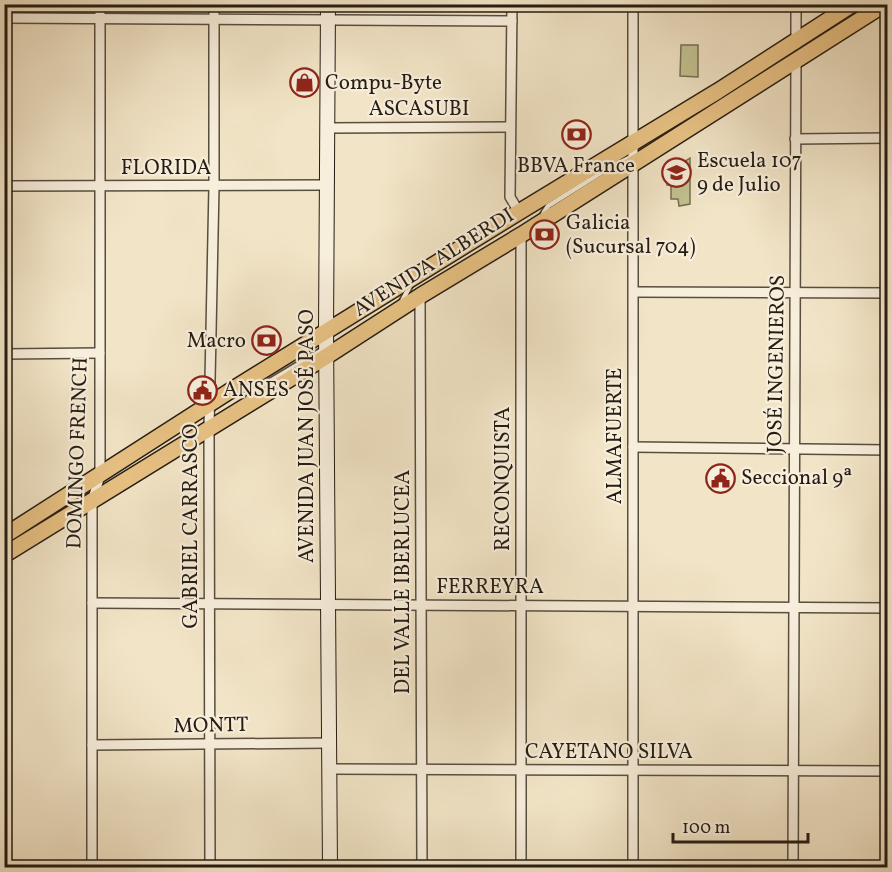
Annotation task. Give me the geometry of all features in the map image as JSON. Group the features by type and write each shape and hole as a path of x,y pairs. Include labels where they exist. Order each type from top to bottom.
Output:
{"main road":[{"name":"AVENIDA ALBERDI","path":"4,536 233,389 327,345 420,296 520,235 718,91 853,4"},
{"name":"AVENIDA ALBERDI","path":"4,555 242,407 413,278 524,209 633,154 796,61 879,7"}],"street":[{"name":"DOMINGO FRENCH","path":"92,867 92,501 100,476 99,4"},
{"name":"GABRIEL CARRASCO","path":"210,867 209,429 214,186 214,4"},
{"path":"512,4 510,197 524,209"},
{"name":"ALMAFUERTE","path":"633,4 633,867"},
{"name":"JOSÉ INGENIEROS","path":"793,867 796,4"},
{"path":"4,18 214,18 328,12 512,21"},
{"name":"AVENIDA JUAN JOSÉ PASO","path":"328,12 330,867"},
{"name":"ASCASUBI","path":"327,128 510,127"},
{"path":"795,139 888,138"},
{"name":"FLORIDA","path":"4,186 327,185"},
{"name":"RECONQUISTA","path":"520,235 521,867"},
{"path":"634,292 888,293"},
{"name":"DEL VALLE IBERLUCEA","path":"420,296 422,867"},
{"path":"4,354 100,353"},
{"path":"633,447 794,447 888,450"},
{"name":"FERREYRA","path":"92,603 888,609"},
{"name":"MONTT","path":"92,745 330,743"},
{"name":"CAYETANO SILVA","path":"330,768 888,771"}],"lane":[{"path":"524,209 548,206 607,169 714,108 718,91"},
{"path":"537,224 548,206"},
{"path":"401,303 413,278"},
{"path":"242,407 252,392 327,345 401,303 420,296"},
{"path":"233,389 252,392"}],"green space":[{"path":"681,45 698,45 698,77 680,76"},
{"path":"690,158 690,204 679,206 678,199 671,199 671,185 667,185 668,172"}],"place":[{"name":"Compu-Byte","path":"304,83"},
{"name":"BBVA France","path":"576,135"},
{"name":"Escuela 107 9 de Julio","path":"676,173"},
{"name":"Galicia (Sucursal 704)","path":"545,235"},
{"name":"Macro","path":"267,341"},
{"name":"ANSES","path":"202,390"},
{"name":"Seccional 9ª","path":"720,478"}]}
